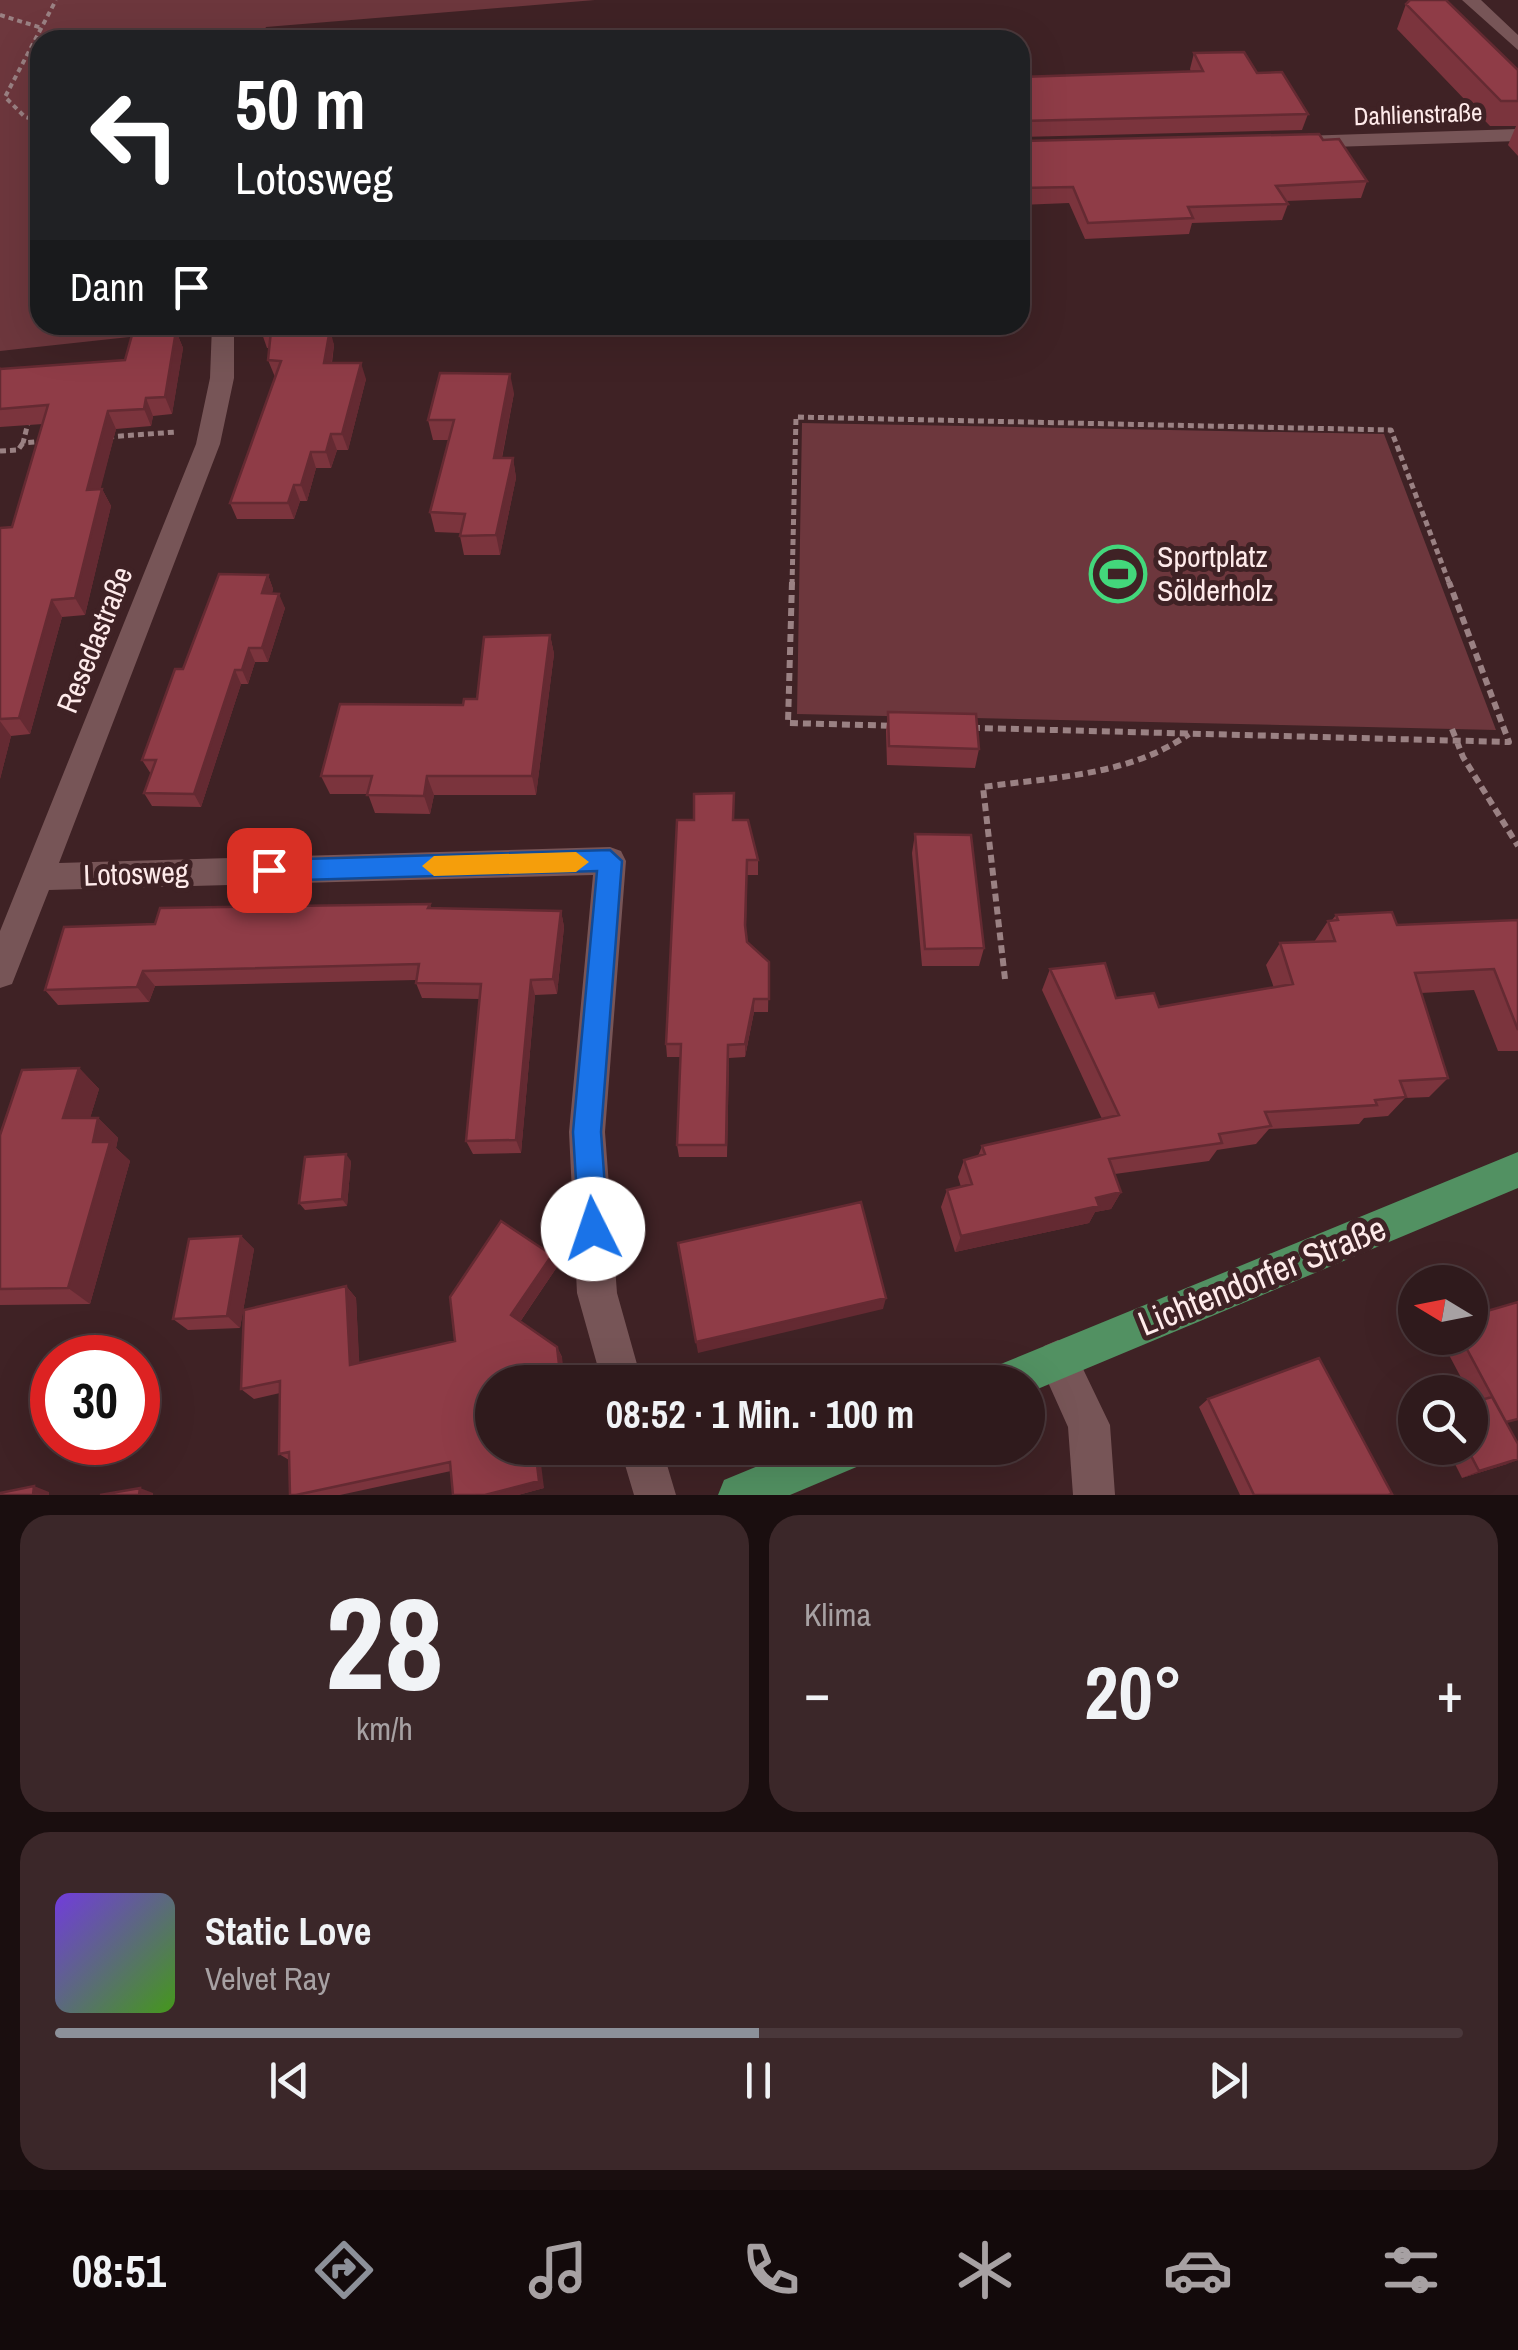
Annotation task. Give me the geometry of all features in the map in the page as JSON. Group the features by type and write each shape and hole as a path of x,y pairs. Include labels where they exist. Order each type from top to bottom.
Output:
{"main road":[{"name":"Lichtendorfer Straße","path":"1045,1365 1518,1170"},
{"path":"739,1495 810,1465"}],"street":[{"path":"1471,0 1518,45"},
{"name":"Dahlienstraße","path":"1280,142 1518,135"},
{"name":"Resedastraße","path":"0,973 212,430 222,378 223,335"},
{"name":"Lotosweg","path":"36,877 610,861 587,1132 597,1294 617,1365"},
{"path":"1058,1360 1089,1425 1094,1495"},
{"path":"646,1465 654,1495"}],"path":[{"path":"0,15 42,28 56,0"},
{"path":"30,50 5,97 30,118"},
{"path":"0,451 18,450 31,411"},
{"path":"796,417 1391,430 1509,742 1456,740 788,723 796,417"},
{"path":"99,438 212,430"},
{"path":"23,443 61,440"},
{"path":"1452,729 1518,846"},
{"path":"1004,978 983,787 1133,762 1170,751 1190,733"}],"shaded area":[{"path":"0,0 595,0 265,30 30,30 30,335 148,335 0,351"},
{"name":"Sportplatz Sölderholz","path":"802,423 1384,434 1496,730 797,714"}],"building":[{"path":"1410,0 1446,0 1518,70 1518,101 1501,101 1406,4"},
{"path":"1244,52 1257,73 1282,72 1308,114 1030,121 1030,77 1203,71 1194,53"},
{"path":"1319,134 1323,140 1339,139 1367,181 1276,186 1288,204 1188,207 1193,218 1088,223 1073,187 1030,188 1030,141"},
{"path":"132,335 175,335 165,397 146,398 144,409 108,411 87,490 102,489 75,598 52,600 19,718 0,719 0,528 12,527 48,405 0,409 0,369 125,360"},
{"path":"271,335 329,335 324,363 361,363 342,434 331,434 326,452 311,452 301,485 294,485 288,503 230,503 281,361 268,360"},
{"path":"440,373 510,374 494,458 513,458 496,535 460,536 465,514 430,512 454,420 428,420"},
{"path":"219,574 268,575 262,593 279,594 262,648 249,648 242,670 235,670 194,794 144,793 156,760 142,760 175,669 183,669"},
{"path":"550,635 532,776 427,776 424,796 367,795 372,776 321,776 340,704 463,705 464,699 477,699 484,637"},
{"path":"888,712 976,714 979,749 889,746"},
{"path":"734,793 733,820 748,820 758,860 747,860 745,925 747,942 769,962 769,999 754,999 745,1044 728,1045 726,1145 677,1145 681,1044 666,1044 677,820 694,820 694,794"},
{"path":"915,834 971,835 984,948 925,949"},
{"path":"430,904 428,908 561,911 553,979 531,980 516,1140 466,1141 481,984 416,983 419,964 143,971 137,987 45,990 64,927 155,924 160,908"},
{"path":"1392,912 1397,925 1518,920 1518,1030 1494,969 1415,973 1448,1078 1400,1081 1406,1097 1375,1100 1377,1105 1265,1112 1271,1126 1219,1134 1222,1143 1109,1159 1121,1192 1096,1198 1099,1206 961,1236 947,1190 972,1184 964,1160 985,1154 982,1146 1119,1115 1050,969 1105,963 1116,998 1154,993 1159,1007 1293,984 1280,943 1335,941 1328,921 1338,920 1336,915"},
{"path":"79,1068 63,1118 98,1118 93,1142 110,1142 68,1288 0,1289 0,1135 22,1070"},
{"path":"346,1154 342,1199 299,1203 305,1157"},
{"path":"861,1202 886,1298 696,1342 678,1243"},
{"path":"501,1221 552,1255 511,1315 557,1347 559,1365 475,1365 475,1465 537,1465 539,1481 485,1495 453,1495 450,1462 290,1495 289,1452 279,1454 280,1381 241,1389 244,1310 346,1286 350,1365 455,1341 450,1297"},
{"path":"241,1236 227,1316 173,1319 189,1239"},
{"path":"1518,1302 1518,1419 1506,1422 1488,1388 1488,1375 1481,1375 1470,1355 1488,1355 1488,1311"},
{"path":"1319,1358 1392,1494 1254,1495 1208,1399"},
{"path":"1492,1397 1518,1444 1518,1459 1479,1471 1476,1465 1488,1465 1488,1398"},
{"path":"34,1486 33,1495 0,1495 0,1493"},
{"path":"140,1488 139,1495 100,1495"}],"slow traffic":[{"path":"434,866 576,862"}],"place":[{"name":"Sportplatz Sölderholz","path":"1118,574"}],"route":[{"path":"269,870 610,861 587,1132 593,1229"}]}
